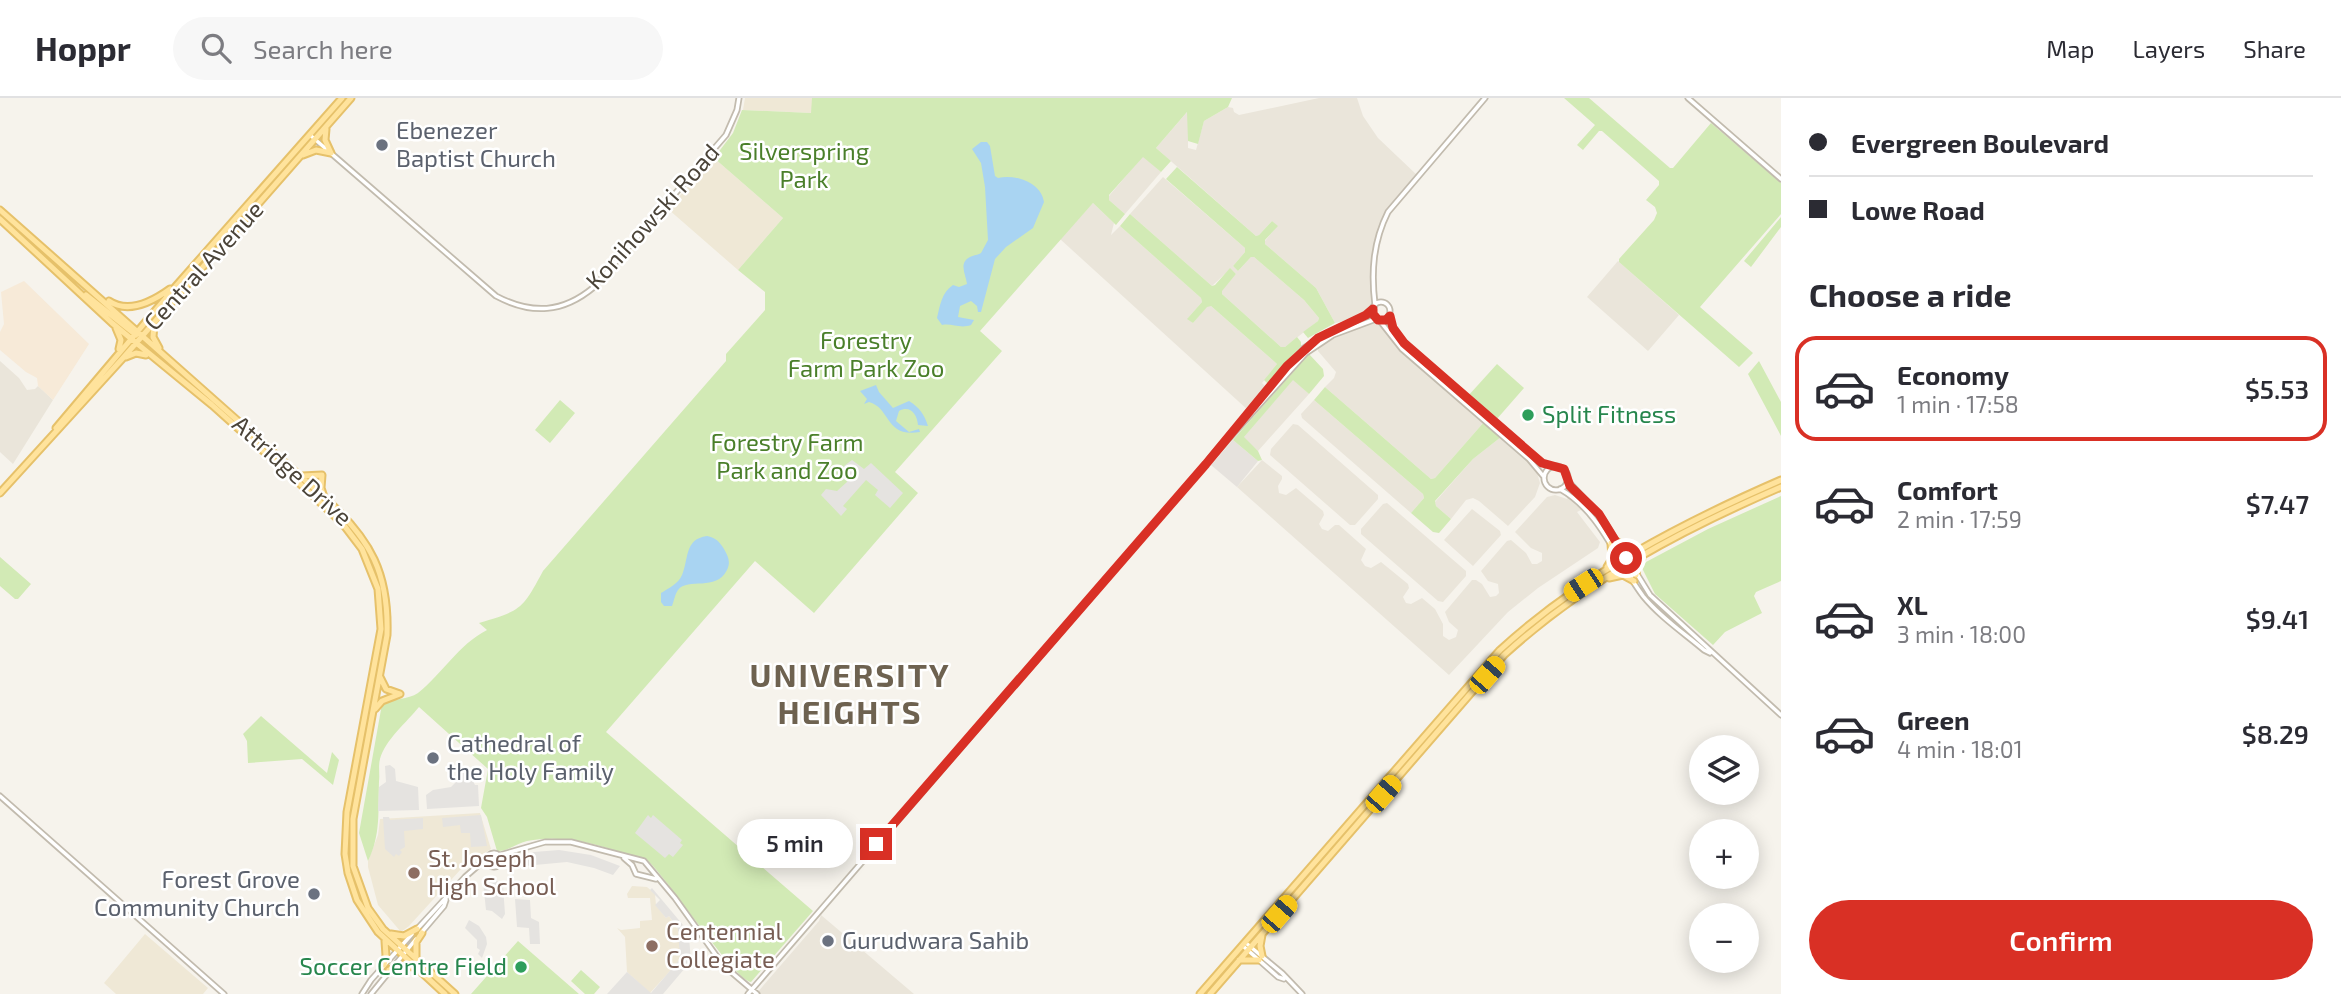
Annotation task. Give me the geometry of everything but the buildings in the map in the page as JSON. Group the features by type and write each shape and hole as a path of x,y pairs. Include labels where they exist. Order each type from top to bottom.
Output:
{"main road":[{"name":"Central Avenue","path":"136,336 157,319 300,157 342,98"},
{"name":"Central Avenue","path":"0,494 120,356 176,286 351,98"},
{"path":"326,127 325,140 331,152"},
{"path":"300,157 315,150 331,152"},
{"name":"Attridge Drive","path":"0,209 93,290 151,356 212,405 343,524 362,549 373,571 380,600 381,629 347,812 345,854 348,873 357,900 385,941 417,960 455,994"},
{"name":"Attridge Drive","path":"0,219 112,323 164,355 326,499 366,542 380,571 388,609 387,635 353,819 353,866 368,908 417,969 445,994"},
{"path":"93,290 118,306 127,308 158,297 176,286"},
{"path":"79,291 136,336"},
{"path":"157,319 153,337 164,355"},
{"path":"112,323 121,340 120,356 136,353 151,356"},
{"path":"299,476 322,475 321,488 326,499"},
{"path":"1210,994 1239,960 1247,946 1262,934 1504,655 1540,622 1644,548 1689,521 1781,480"},
{"path":"1200,994 1247,946 1500,650 1536,617 1602,572 1644,555 1690,528 1781,487"},
{"path":"1602,572 1612,559 1613,542 1628,549 1644,548"},
{"path":"1602,580 1623,575 1635,578 1637,565 1644,555"},
{"path":"373,712 382,701 400,694 386,689 380,676"},
{"path":"387,932 396,937 419,931"},
{"path":"417,960 414,950 419,931"},
{"path":"1239,960 1261,958 1262,934"},
{"path":"385,941 387,968 402,965 417,969"}],"street":[{"name":"Konihowski Road","path":"313,137 496,296 522,307 548,309 573,302 594,287 726,135 739,98"},
{"path":"1485,98 1388,212 1374,250 1374,307 1378,320 1402,349 1530,459 1550,488 1560,489 1587,510 1613,542"},
{"path":"1688,98 1781,179"},
{"path":"1374,286 1378,298 1390,307 1393,328 1410,348 1542,463 1564,469 1567,481 1599,514 1613,542 1656,610 1712,654 1781,715"},
{"path":"749,992 1304,348 1327,333 1366,315 1384,302"},
{"path":"1206,464 1306,353 1327,338 1367,320 1390,316"},
{"path":"1544,477 1553,467"},
{"path":"1560,489 1567,481"},
{"path":"0,796 224,994"},
{"path":"473,870 497,867 500,857 527,845 545,842 571,842 645,862 687,913 723,965 749,992 757,994"},
{"path":"362,994 444,906 446,899 473,870 493,853 500,857"},
{"path":"488,857 490,866"},
{"path":"622,857 632,865 638,875 644,874 658,880"},
{"path":"633,869 638,861"},
{"path":"644,874 648,868"},
{"path":"1247,946 1279,977 1286,979 1302,994"},
{"path":"371,994 387,968"}],"shaded area":[{"path":"745,98 812,98 812,113 743,110"},
{"path":"1319,98 1357,98 1363,116 1378,138 1418,176 1388,212 1374,250 1373,307 1362,317 1335,323 1316,288 1265,244 1277,226 1272,221 1256,236 1156,148 1188,111 1188,148 1196,150 1204,121 1228,107 1233,108 1239,115"},
{"path":"1143,156 1161,172 1125,214 1109,200 1109,196"},
{"path":"714,158 783,218 738,270 668,209"},
{"path":"1163,177 1245,248 1245,252 1233,266 1238,271 1254,257 1304,300 1319,318 1318,321 1285,347 1281,347 1222,294 1221,291 1236,274 1230,269 1212,286 1130,214"},
{"path":"1093,203 1114,223 1111,235 1120,226 1201,298 1202,302 1188,318 1193,323 1207,306 1211,306 1277,364 1262,383 1268,389 1249,411 1060,239"},
{"path":"1618,261 1679,315 1648,351 1587,297"},
{"path":"24,281 89,344 53,400 38,386 37,378 0,350 0,332 4,324 1,292"},
{"path":"1373,321 1383,326 1405,354 1484,422 1435,478 1431,479 1325,387 1336,372 1318,351 1318,346"},
{"path":"0,361 19,378 27,390 38,386 53,400 13,464 0,452"},
{"path":"1293,379 1309,394 1258,451 1243,438"},
{"path":"1314,400 1423,494 1424,498 1411,513 1302,418 1301,414"},
{"path":"1293,424 1298,425 1378,495 1378,499 1355,525 1350,525 1270,455 1271,449"},
{"path":"1501,437 1535,466 1540,483 1535,497 1508,526 1473,498 1466,500 1451,519 1435,502 1473,459"},
{"path":"1233,440 1258,461 1237,487 1211,465"},
{"path":"852,460 864,469 871,463 903,493 890,508 875,495 878,490 866,480 843,506 847,509 841,516 821,495 826,489 837,491 847,482 844,466"},
{"path":"1262,460 1282,476 1278,486 1279,493 1286,495 1296,488 1323,511 1324,515 1319,524 1322,529 1328,531 1339,525 1366,549 1361,560 1365,566 1371,568 1381,562 1408,584 1409,588 1403,597 1406,603 1411,604 1422,598 1435,609 1443,624 1443,636 1449,640 1456,637 1458,630 1449,622 1445,612 1472,580 1482,584 1490,597 1499,593 1498,584 1488,581 1481,571 1507,541 1511,540 1526,553 1532,564 1542,561 1542,553 1531,548 1515,532 1547,497 1555,495 1567,499 1569,496 1583,509 1577,512 1600,542 1598,548 1538,588 1508,612 1449,675 1237,487"},
{"path":"1387,503 1466,571 1466,576 1443,602 1438,601 1361,534 1361,529 1383,504"},
{"path":"1472,509 1500,531 1501,535 1473,566 1444,540"},
{"path":"390,765 395,769 396,781 418,787 419,810 378,811 379,787 386,782 385,766"},
{"path":"460,773 469,773 475,785 478,785 479,806 427,809 426,795 433,790 451,787 461,777"},
{"name":"St. Joseph High School","path":"480,813 491,849 461,869 401,932 378,905 368,867 380,819"},
{"path":"481,815 487,846 471,847 470,833 461,833 460,825 443,827 442,818"},
{"path":"648,815 651,818 653,815 682,840 680,843 683,845 673,857 669,854 665,858 635,833"},
{"path":"383,817 389,817 390,820 423,818 423,829 404,831 405,847 400,850 402,852 399,856 396,854 394,857 385,849"},
{"path":"559,850 591,855 620,866 613,875 567,862 524,866 522,862 520,866 517,859 534,852"},
{"path":"495,877 500,886 503,886 505,914 502,919 486,910 483,882 487,882 486,878"},
{"name":"Centennial Collegiate","path":"632,886 647,887 655,894 656,905 666,918 669,916 678,929 681,959 650,993 627,972 625,937 617,928 640,928 640,921 652,920 650,898 628,898 627,894"},
{"path":"652,888 683,925 680,927 686,937 689,937 691,961 663,994 607,994 627,972 651,993 680,959 678,929 669,916 666,918 655,905 660,900 650,890"},
{"path":"515,899 530,900 531,918 539,922 540,944 530,944 529,928 517,927"},
{"path":"821,915 914,994 756,994 819,921"},
{"path":"469,920 479,926 486,937 487,944 482,958 478,954 480,950 477,948 477,940 465,928"},
{"path":"145,934 208,988 203,994 116,994 104,983"}],"green space":[{"name":"Forestry Farm Park and Zoo","path":"812,98 1232,98 1228,107 1204,121 1198,144 1188,141 1187,112 1156,148 1171,161 1161,172 1143,157 1109,195 1109,200 1125,214 1116,225 1093,203 980,331 1002,351 895,472 918,493 814,613 755,561 606,732 813,911 751,982 730,964 646,859 638,859 584,842 556,839 527,841 497,851 487,817 481,808 488,769 419,707 391,738 380,759 377,832 368,861 359,833 382,704 418,693 459,651 487,630 479,623 513,611 525,601 543,571 726,361 726,354 765,310 765,292 738,270 783,218 714,158 733,133 742,110 811,113"},
{"path":"1564,98 1589,98 1670,168 1673,168 1711,123 1781,183 1781,214 1700,307 1753,353 1739,367 1619,262 1654,220 1657,213 1655,207 1646,200 1659,185 1659,181 1602,131 1599,131 1583,150 1577,145 1595,125"},
{"path":"1177,167 1256,236 1272,221 1278,226 1265,240 1265,244 1316,288 1335,323 1308,338 1303,332 1319,318 1304,300 1254,257 1238,271 1233,266 1245,252 1245,248 1166,179"},
{"path":"1130,214 1212,286 1230,268 1236,274 1222,294 1281,347 1285,347 1297,337 1301,346 1268,384 1264,380 1277,364 1211,306 1193,323 1187,319 1202,302 1201,298 1120,226"},
{"path":"1781,217 1781,227 1751,267 1744,261"},
{"path":"1309,354 1323,369 1324,376 1309,394 1293,380 1244,437 1258,451 1262,460 1258,461 1233,440"},
{"path":"1759,361 1781,402 1781,436 1748,374"},
{"path":"1497,364 1524,388 1496,420 1468,396"},
{"path":"1325,387 1431,479 1435,478 1484,422 1501,437 1473,459 1435,501 1436,506 1451,519 1439,533 1433,532 1411,513 1424,498 1423,494 1314,400"},
{"path":"560,400 575,413 550,443 535,430"},
{"path":"1781,496 1781,581 1756,592 1754,596 1762,613 1725,632 1713,645 1655,594 1642,568 1646,562 1708,529"},
{"path":"0,557 31,584 18,599 0,586"},
{"path":"261,716 327,773 332,752 339,760 333,785 302,759 248,763 247,741 243,734"},
{"name":"Soccer Centre Field","path":"518,941 579,994 471,994"},
{"path":"581,970 600,987 594,994 585,994 571,981"}],"water":[{"path":"981,142 987,142 990,146 995,176 1026,181 1038,189 1044,202 1033,228 1006,247 995,259 981,312 978,312 977,306 971,301 960,306 958,317 974,320 971,325 942,325 937,318 944,295 953,285 959,287 967,284 964,262 981,253 988,240 981,163 972,149"},
{"path":"876,385 893,408 909,401 913,404 921,412 928,426 918,425 912,412 903,409 899,411 896,421 909,432 919,429 920,432 909,433 900,431 876,405 869,402 864,404 867,399 860,391"},
{"path":"707,536 717,540 724,549 729,559 727,570 716,581 683,586 677,592 672,606 664,606 661,593 680,578 694,541"}],"place":[{"name":"Ebenezer Baptist Church","path":"382,145"},
{"name":"Split Fitness","path":"1528,415"},
{"name":"Cathedral of the Holy Family","path":"433,758"},
{"name":"St. Joseph High School","path":"414,873"},
{"name":"Forest Grove Community Church","path":"314,894"},
{"name":"Gurudwara Sahib","path":"828,941"},
{"name":"Centennial Collegiate","path":"652,946"},
{"name":"Soccer Centre Field","path":"521,967"}],"district":[{"name":"UNIVERSITY HEIGHTS","path":"850,694"}],"route":[{"path":"876,844 1206,464 1287,366 1318,338 1373,309 1374,317 1378,320 1386,320 1390,316 1393,328 1404,343 1542,463 1564,469 1570,486 1599,514 1626,558"}],"park label":[{"name":"Silverspring Park","path":"804,166"},
{"name":"Forestry Farm Park Zoo","path":"866,355"}]}
